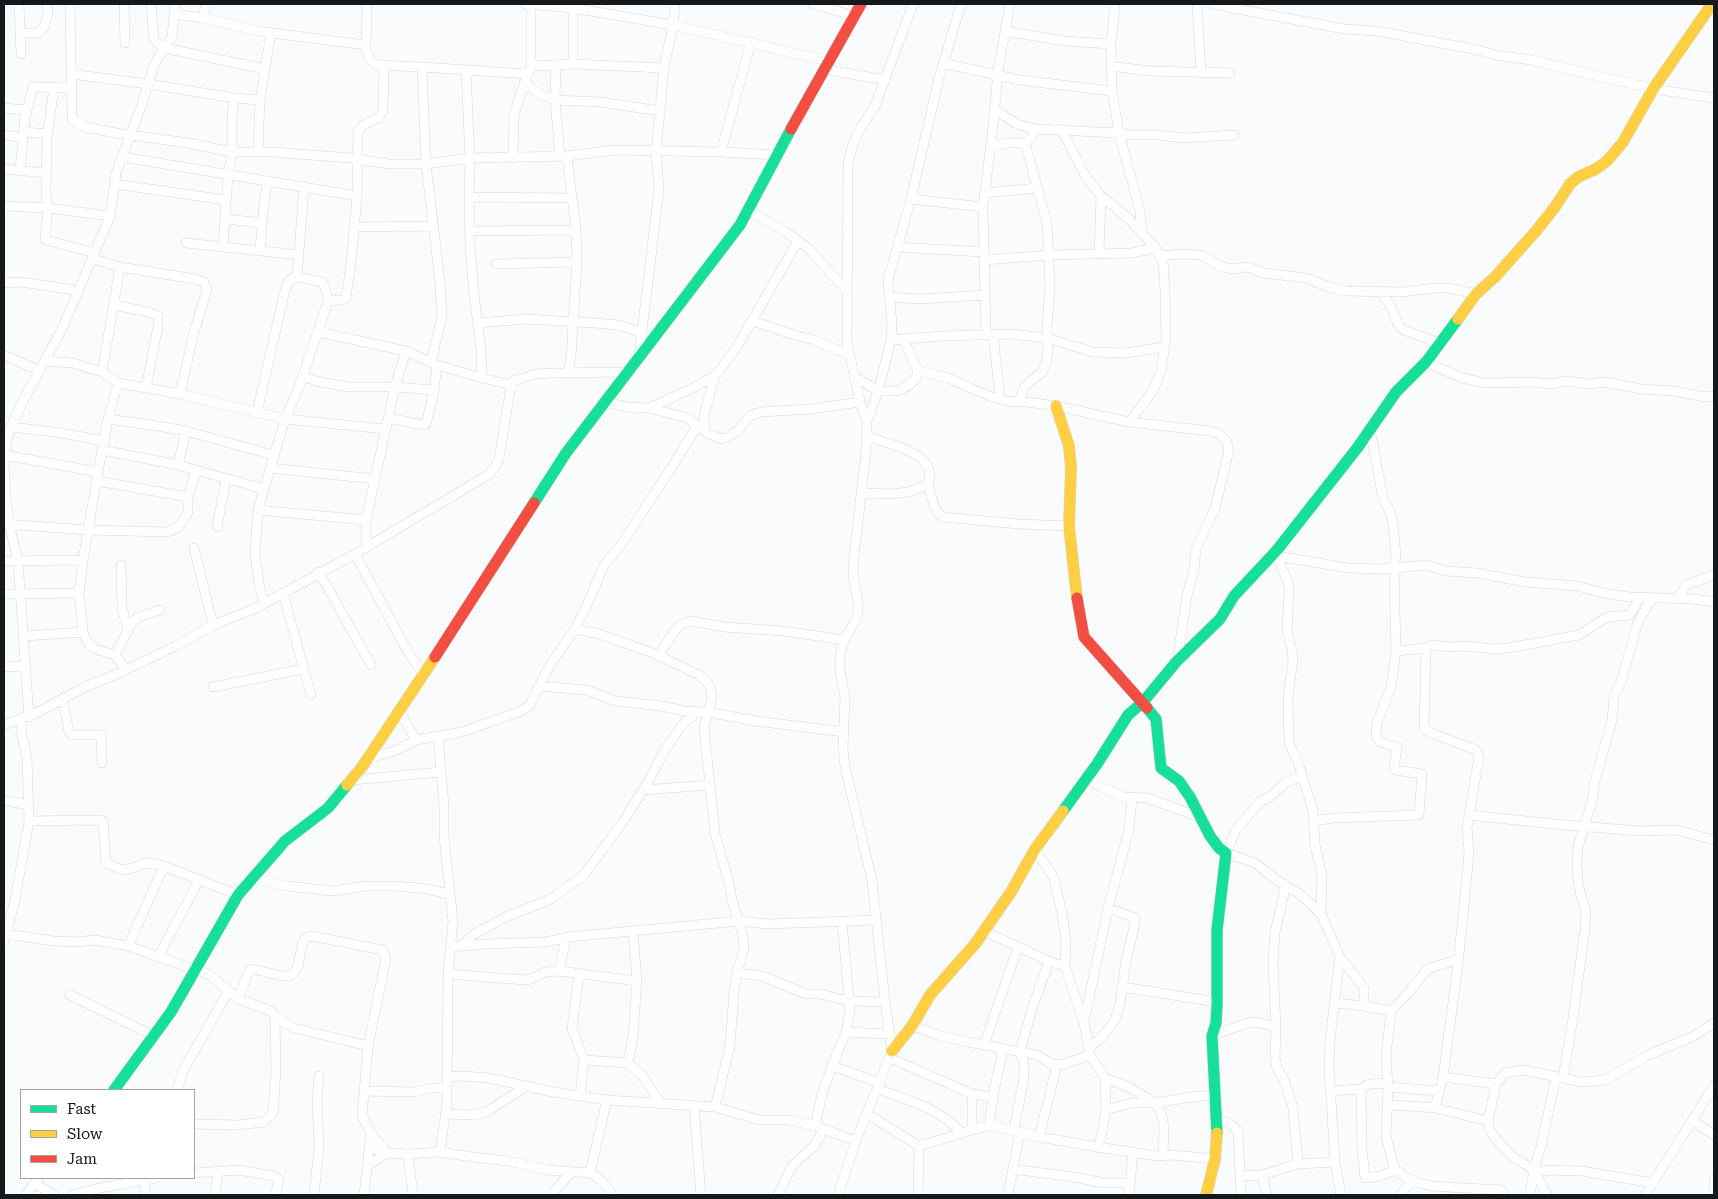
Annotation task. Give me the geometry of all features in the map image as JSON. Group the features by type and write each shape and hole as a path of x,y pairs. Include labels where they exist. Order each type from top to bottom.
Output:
{"street":[{"path":"20,4 21,54"},
{"path":"21,33 39,33 44,27 48,13 47,4"},
{"path":"70,4 70,88 73,120 85,127 232,152 258,151 357,159 388,164 426,164 470,158 564,156 615,150 777,155"},
{"path":"124,4 125,44"},
{"path":"151,4 154,40 164,48 265,69"},
{"path":"176,4 172,37 154,65 116,173 110,216 63,327 11,428 4,456 6,524 18,561 24,636 25,718 22,737 27,758 28,805 28,821 15,900 5,937 54,941 103,941 128,946 180,966 210,975 238,999 266,1008 275,1017 294,1028 368,1046"},
{"path":"203,18 206,4"},
{"path":"367,4 366,50 370,60 377,65 422,66 466,70 529,70 574,64 664,68"},
{"path":"524,4 573,6 673,24 751,42 826,65 885,80"},
{"path":"513,158 514,117 529,70 531,4"},
{"path":"638,358 659,190 656,152 664,68 675,4"},
{"path":"813,4 854,16"},
{"path":"115,1089 154,1036 196,970 238,895 285,841 328,808 352,780 424,674 566,453 723,249 749,211 777,155 861,4"},
{"path":"867,421 860,402 847,342 848,164 853,144 875,106 913,4"},
{"path":"891,1054 872,880 845,767 843,749 845,697 839,663 844,640 857,618 858,602 853,576 867,421 878,391 891,340 892,324 888,280 912,199 943,63 961,4"},
{"path":"1000,399 989,334 985,295 983,207 998,76 1010,4"},
{"path":"1115,4 1110,44 1112,91 1119,133 1140,211 1142,234"},
{"path":"1197,4 1201,72"},
{"path":"1212,4 1344,29 1377,31 1496,55 1531,60 1653,89 1714,98"},
{"path":"838,1195 856,1141 891,1054 912,1026 930,995 956,968 984,931 1011,892 1035,849 1087,779 1128,715 1143,702 1177,660 1220,619 1234,596 1277,553 1370,430 1396,392 1426,362 1476,294 1495,277 1536,231 1555,208 1570,184 1578,176 1596,169 1623,142 1653,89 1712,4"},
{"path":"573,6 574,64"},
{"path":"175,14 203,18 271,33 366,45"},
{"path":"1005,31 1064,41 1110,44"},
{"path":"258,151 260,100 271,33"},
{"path":"721,152 751,42"},
{"path":"943,63 998,76 1112,91"},
{"path":"556,65 555,100 576,230 577,262 571,357 568,373"},
{"path":"329,301 346,298 351,269 357,196 357,159 360,127 378,118 383,112 384,66"},
{"path":"388,418 426,424 434,390 434,364 442,316 440,282 426,164 422,66"},
{"path":"1111,66 1148,71 1230,73"},
{"path":"466,70 470,158 470,231 482,378"},
{"path":"71,74 234,98 260,100"},
{"path":"524,83 555,100 600,102 660,110"},
{"path":"20,170 27,110 33,87 70,88"},
{"path":"54,88 48,134 46,240 120,266 204,282 207,290 192,340 180,394"},
{"path":"223,247 228,175 232,152 234,98"},
{"path":"4,108 27,110"},
{"path":"995,110 1017,124 1035,129 1061,129 1184,138 1234,135"},
{"path":"990,147 1007,143 1026,143 1031,138 1035,129"},
{"path":"1061,129 1086,177 1101,196 1128,218 1158,252 1163,261 1166,339 1161,371 1152,391 1129,422"},
{"path":"4,136 48,134"},
{"path":"1019,401 1025,386 1041,373 1046,364 1050,287 1047,222 1026,143"},
{"path":"122,157 357,196"},
{"path":"4,169 46,173"},
{"path":"260,251 268,181"},
{"path":"115,184 226,200"},
{"path":"297,277 304,187"},
{"path":"985,193 1037,188"},
{"path":"1099,254 1101,196"},
{"path":"469,197 572,198"},
{"path":"912,199 983,207"},
{"path":"4,206 48,208 110,216"},
{"path":"749,211 798,241 820,260 846,290"},
{"path":"226,220 262,222"},
{"path":"354,227 434,226"},
{"path":"470,231 576,230"},
{"path":"649,408 714,376 735,350 798,241"},
{"path":"186,243 298,255"},
{"path":"897,247 984,256 1131,252 1201,255 1222,267 1232,269 1248,267 1272,274 1306,278 1346,291 1381,293 1449,288 1476,294"},
{"path":"496,264 577,262"},
{"path":"102,372 120,266"},
{"path":"257,412 285,290 290,279 297,277 323,282 329,301 303,376 285,419 258,510 255,553 259,584 264,603"},
{"path":"4,283 18,282 79,291"},
{"path":"1381,293 1390,305 1399,326 1404,330 1439,343"},
{"path":"889,297 920,299 985,295"},
{"path":"114,305 158,316 158,326 146,388"},
{"path":"479,323 525,319 618,325 632,328 642,334"},
{"path":"753,321 814,340 849,355"},
{"path":"318,332 406,351 434,364 511,385"},
{"path":"891,340 1011,334 1047,338 1093,352 1126,353 1164,347"},
{"path":"854,376 878,391 898,391 909,385 916,378 918,371 903,339"},
{"path":"366,548 366,520 385,429 406,351"},
{"path":"4,355 40,371"},
{"path":"45,361 73,363 102,372 118,383 180,394 285,419 385,429"},
{"path":"1426,362 1462,378 1485,383 1535,382 1549,384 1567,381 1590,384 1604,382 1641,389 1674,391 1704,397 1714,396"},
{"path":"918,371 948,378 970,389 1012,402 1019,401 1056,406 1129,422 1210,431 1218,433 1223,437 1227,442 1229,450 1215,508 1196,549 1194,570 1187,596 1177,660"},
{"path":"4,725 25,718 87,686 126,670 176,646 213,625 254,609 366,548 488,475 499,459 512,381 536,374 628,372"},
{"path":"303,376 316,381 348,387 395,387 434,390"},
{"path":"705,431 704,415 714,376"},
{"path":"118,383 108,420 98,472 79,593 84,632 88,643 96,649 115,655 126,670"},
{"path":"604,402 628,407 649,408 687,418 716,438 722,439 737,430 751,416 760,412 819,408 860,402"},
{"path":"1056,406 1069,446 1071,468 1068,526 1077,600 1084,637 1156,719 1160,768 1179,781 1190,797 1210,836 1219,848 1226,853 1255,863 1301,895 1321,914 1340,957 1364,988 1364,1006"},
{"path":"687,418 704,415"},
{"path":"108,420 186,431 273,455"},
{"path":"367,760 397,750 416,740 462,732 485,722 521,711 529,706 550,665 575,629 604,565 621,546 697,426"},
{"path":"11,428 62,434 264,489"},
{"path":"1314,821 1419,815 1422,774 1395,770 1397,747 1380,742 1376,736 1377,723 1391,687 1396,651 1395,540 1390,512 1383,498 1370,430"},
{"path":"178,465 186,431"},
{"path":"866,436 900,447 919,456 927,465 930,475 928,485 934,505 938,513 943,517 1019,524 1068,526"},
{"path":"4,456 60,464 98,472"},
{"path":"270,468 375,479"},
{"path":"6,524 88,530 167,532 177,528 183,522 188,512 188,497 196,470"},
{"path":"217,527 226,479"},
{"path":"97,482 188,497"},
{"path":"862,493 891,494 908,492 928,485"},
{"path":"258,510 366,520"},
{"path":"194,548 213,625"},
{"path":"1277,553 1348,568 1394,568 1427,565 1444,572 1477,573 1525,582 1578,586 1602,593 1639,598 1693,599 1714,602"},
{"path":"1277,553 1290,591 1286,626 1293,661 1288,696 1289,742 1310,796 1322,875 1321,914"},
{"path":"355,554 409,654 424,674"},
{"path":"4,561 83,560"},
{"path":"121,566 122,608 128,630"},
{"path":"319,572 371,666"},
{"path":"1678,599 1686,586 1714,575"},
{"path":"4,594 79,593"},
{"path":"283,593 310,695"},
{"path":"1630,615 1639,598"},
{"path":"1530,1195 1534,1170 1573,1018 1586,910 1581,897 1577,865 1578,847 1612,720 1614,697 1621,682 1638,622 1652,598"},
{"path":"115,655 132,623 138,617 160,610"},
{"path":"1396,651 1426,648 1432,645 1495,649 1508,648 1579,635 1607,617 1630,615 1638,622"},
{"path":"658,656 675,630 682,624 692,621 724,627 784,631 844,640"},
{"path":"575,629 599,634 658,656 699,675 707,682 711,689 712,698 704,727 715,834 743,936 744,948 737,973 730,1046 715,1107"},
{"path":"24,636 84,632"},
{"path":"1426,648 1424,728 1427,732 1476,750 1478,753 1469,815 1467,876 1459,960 1443,1077 1436,1108"},
{"path":"4,667 25,666"},
{"path":"213,687 303,668"},
{"path":"539,686 587,690 615,701 844,732"},
{"path":"63,700 69,732 72,735 101,735 103,738 102,763"},
{"path":"399,711 416,740"},
{"path":"461,946 474,934 499,920 549,900 583,876 623,822 666,748 682,725 697,712"},
{"path":"438,737 449,894 453,921 448,974 445,1114 440,1152"},
{"path":"352,780 441,772"},
{"path":"1206,1195 1215,1159 1217,1120 1212,1036 1216,1023 1217,1002 1216,930 1226,853 1236,830 1260,802 1271,796 1285,783 1302,776"},
{"path":"1087,779 1115,793 1132,798 1139,797 1156,801 1200,817"},
{"path":"643,790 710,785"},
{"path":"1084,1024 1108,908 1129,830 1132,798"},
{"path":"4,800 28,805"},
{"path":"1469,815 1640,831 1676,830 1714,840"},
{"path":"28,821 103,821 106,863 122,870 149,863 164,866 238,895"},
{"path":"1035,849 1054,878 1066,940 1065,966 1084,1024 1089,1052 1105,1078 1106,1110 1100,1148"},
{"path":"128,946 164,866"},
{"path":"252,878 288,886 332,891 366,886 397,886 427,889 449,894"},
{"path":"158,957 199,880"},
{"path":"1286,885 1275,932 1273,963 1276,1027 1275,1058 1277,1068 1285,1082 1293,1108 1298,1164"},
{"path":"912,1026 938,1035 1039,1056 1051,1064 1057,1065 1089,1052 1115,1020 1120,1004 1135,921 1133,918 1108,908"},
{"path":"450,947 546,942 633,931 739,922 768,924 877,920"},
{"path":"815,1126 822,1094 846,1032 850,1010 842,922"},
{"path":"628,1063 633,1036 637,980 633,931"},
{"path":"984,931 1049,961 1065,966"},
{"path":"238,999 249,971 253,969 273,975 287,977 292,975 298,966 305,938 312,936 383,950 386,958 368,1046 362,1116 371,1133 387,1152"},
{"path":"558,971 566,938"},
{"path":"984,1045 1018,947"},
{"path":"1340,957 1330,1040 1330,1091 1335,1162 1341,1195"},
{"path":"1459,960 1427,969 1411,990 1391,1011 1386,1055 1388,1085 1386,1136 1396,1170 1412,1180 1455,1192 1500,1190 1503,1192 1503,1195"},
{"path":"1008,1195 1013,1170 1024,1077 1024,1064 1020,1051 1049,961"},
{"path":"448,974 526,980 545,972 558,971 637,980"},
{"path":"737,973 762,976 806,994 820,994 849,1001 885,1002"},
{"path":"579,974 572,1028 584,1060 580,1096"},
{"path":"1122,987 1217,1002"},
{"path":"177,1089 184,1069 228,992"},
{"path":"70,995 154,1036"},
{"path":"1334,1003 1391,1011"},
{"path":"195,1124 238,1125 264,1122 274,1113 276,1070 275,1017"},
{"path":"1212,1036 1230,1028 1252,1022 1276,1027"},
{"path":"1653,1183 1582,1171 1534,1170 1513,1157 1490,1130 1488,1121 1496,1084 1501,1076 1512,1071 1524,1070 1581,1082 1605,1080 1648,1055 1692,1037 1714,1023"},
{"path":"846,1032 889,1034"},
{"path":"988,1125 1003,1049"},
{"path":"891,1054 972,1094 993,1097"},
{"path":"584,1060 628,1063 642,1075 660,1104"},
{"path":"1039,1137 1057,1065"},
{"path":"832,1066 926,1107 967,1132"},
{"path":"314,1195 319,1148 317,1101 319,1076"},
{"path":"446,1077 489,1078 607,1100 715,1107 760,1120 790,1120 815,1126 856,1141"},
{"path":"1443,1077 1496,1084"},
{"path":"1105,1078 1129,1087 1156,1104 1162,1115 1164,1128 1163,1156"},
{"path":"1330,1091 1361,1089 1369,1084 1439,1091"},
{"path":"445,1114 473,1115 486,1112 527,1086"},
{"path":"1645,1195 1714,1086"},
{"path":"364,1091 415,1092 432,1088 446,1088"},
{"path":"1361,1089 1364,1178 1379,1176 1396,1170"},
{"path":"967,1132 972,1094"},
{"path":"1106,1110 1132,1103 1156,1104 1191,1097 1216,1095"},
{"path":"590,1173 607,1100"},
{"path":"1388,1107 1396,1105 1436,1108 1488,1121"},
{"path":"694,1106 701,1195"},
{"path":"867,1114 919,1146 988,1125 1100,1148 1157,1156 1173,1155 1215,1159"},
{"path":"1217,1120 1229,1123 1238,1132 1238,1171 1241,1195"},
{"path":"1693,1121 1714,1135"},
{"path":"778,1195 792,1166 815,1145 824,1129"},
{"path":"364,1195 371,1133"},
{"path":"918,1195 919,1146"},
{"path":"370,1148 408,1154 440,1152 472,1158 508,1161 546,1170 590,1173 606,1185 612,1195"},
{"path":"367,1166 387,1152"},
{"path":"1129,1195 1133,1152"},
{"path":"408,1154 413,1195"},
{"path":"1240,1176 1262,1174 1298,1164 1335,1162"},
{"path":"195,1173 239,1170 277,1178 279,1181 275,1195"},
{"path":"1013,1170 1080,1178 1103,1183 1130,1183"},
{"path":"1534,1170 1547,1195"},
{"path":"216,1195 218,1172"},
{"path":"552,1195 572,1172"},
{"path":"1262,1174 1267,1195"},
{"path":"72,1195 95,1188 150,1179"},
{"path":"27,1195 36,1180 54,1195"},
{"path":"144,1180 145,1195"},
{"path":"1400,1195 1412,1180"},
{"path":"1714,1180 1714,1195"}],"traffic: fast":[{"path":"534,503 566,453 740,225 791,129"},
{"path":"1063,811 1097,764 1128,715 1143,702 1177,661 1220,619 1234,596 1277,550 1358,447 1396,392 1426,362 1458,319"},
{"path":"1147,708 1156,719 1161,768 1179,781 1190,797 1210,836 1219,848 1226,853 1217,930 1217,1005 1216,1023 1212,1036 1217,1133"},
{"path":"115,1089 171,1012 238,895 285,841 328,808 347,785"}],"traffic: slow":[{"path":"1458,319 1476,294 1495,277 1536,231 1570,184 1578,177 1596,169 1607,161 1623,142 1653,89 1712,4"},
{"path":"1056,406 1069,446 1071,468 1069,526 1077,598"},
{"path":"347,785 362,767 435,657"},
{"path":"892,1051 912,1026 930,995 975,944 1011,892 1035,849 1063,811"},
{"path":"1206,1195 1215,1159 1217,1133"}],"traffic: jam":[{"path":"791,129 861,4"},
{"path":"435,657 534,503"},
{"path":"1077,598 1084,637 1147,708"}]}
